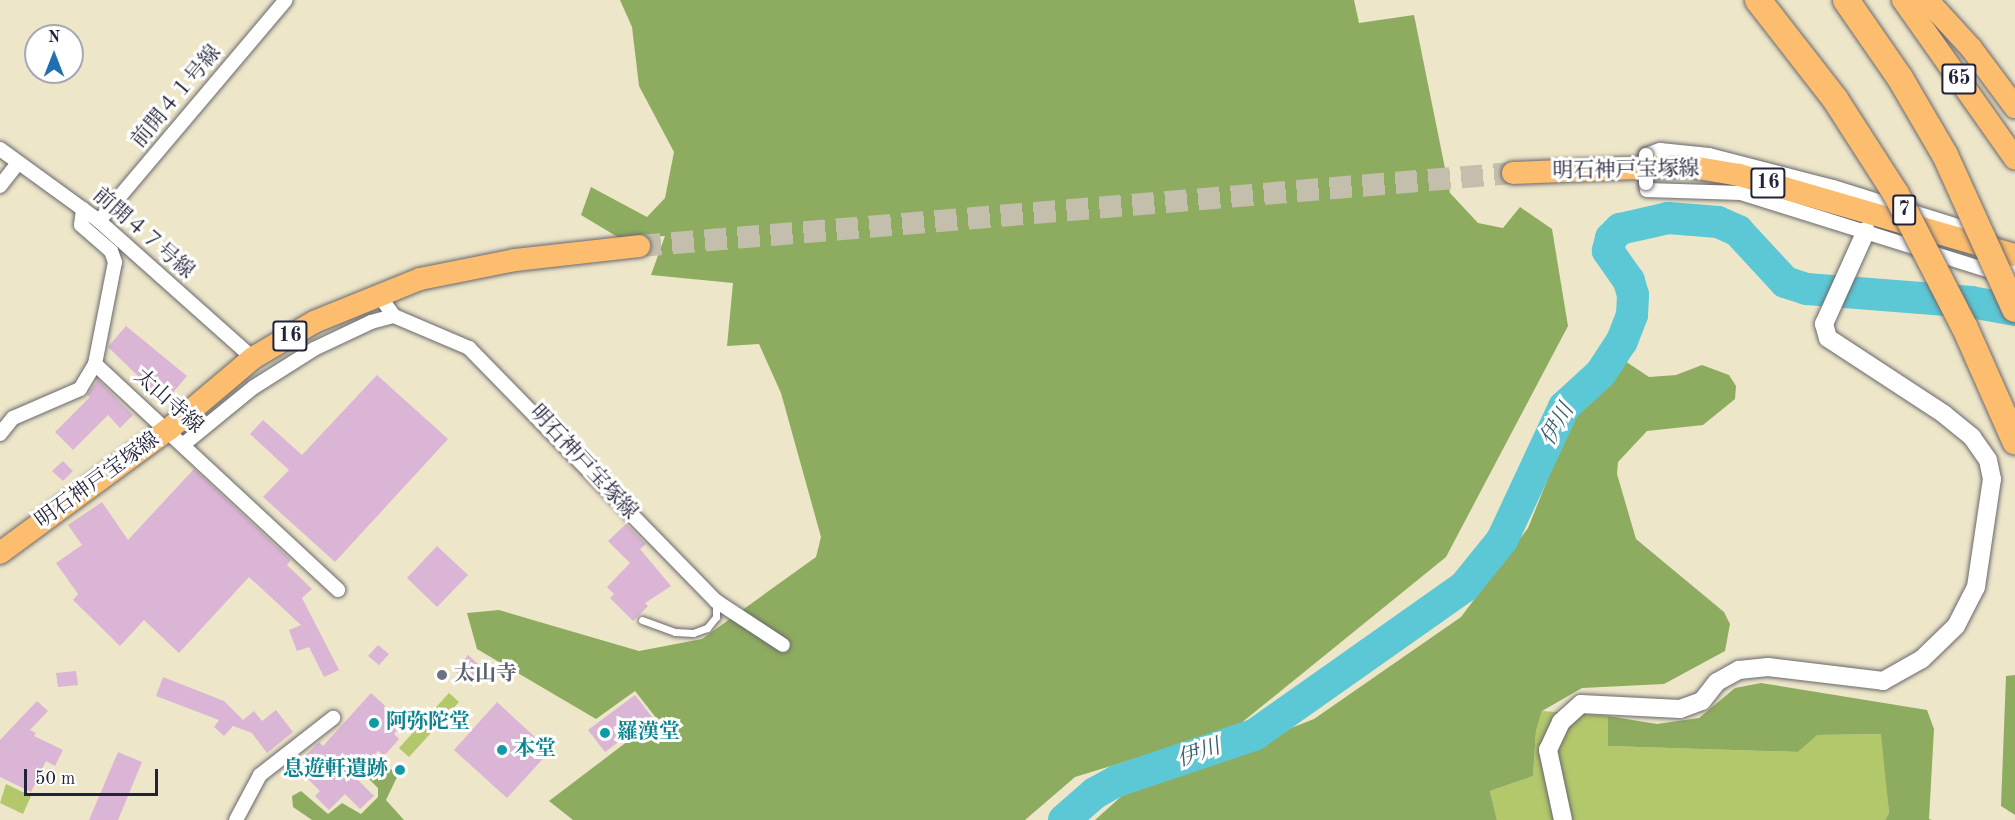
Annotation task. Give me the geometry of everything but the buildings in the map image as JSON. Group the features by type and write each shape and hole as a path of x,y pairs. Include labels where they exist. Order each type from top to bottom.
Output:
{"highway":[{"name":"7","path":"1758,0 1834,99 1896,195 1965,328 2015,441"},
{"path":"1846,0 1900,78 1946,155 2015,309"}],"main road":[{"name":"65","path":"1903,0 2015,159"},
{"name":"65","path":"1927,0 1971,48 2015,107"},
{"name":"明石神戸宝塚線","path":"1513,174 1686,165 1739,175 2015,255"},
{"name":"明石神戸宝塚線","path":"0,553 176,436 253,358 314,322 378,294 420,279 515,260 639,246"}],"street":[{"name":"前開４１号線","path":"99,220 286,0"},
{"name":"前開４７号線","path":"0,149 99,220 253,358"},
{"path":"2015,245 1833,187 1710,154 1660,150 1646,155 1647,187 1741,193 1996,273 2015,269"},
{"path":"0,186 18,163"},
{"path":"0,434 13,417 58,402 80,389 95,364 114,262 111,251 81,225 83,209"},
{"path":"1563,820 1548,750 1562,722 1581,704 1680,709 1702,701 1717,682 1739,669 1768,667 1883,681 1922,658 1956,626 1977,587 1992,479 1988,460 1972,437 1898,382 1828,338 1824,324 1849,274 1866,231"},
{"path":"176,436 314,349 370,322 394,316 378,294"},
{"name":"明石神戸宝塚線","path":"394,316 470,348 716,602 783,645"},
{"name":"太山寺線","path":"95,364 176,436 338,590"},
{"path":"236,820 260,775 333,718"}],"lane":[{"path":"642,620 675,632 693,633 707,627 716,617 716,602"}],"green space":[{"path":"620,0 1354,0 1359,23 1414,15 1450,193 1478,223 1503,228 1520,207 1552,229 1568,326 1446,557 1235,728 1075,777 1025,820 573,820 549,801 657,719 635,691 596,719 477,649 467,613 499,610 639,651 702,639 816,557 821,537 781,393 759,344 727,346 733,283 651,275 665,236 621,239 581,215 591,187 647,217 665,198 674,152 639,86 632,27"},
{"path":"1625,361 1649,377 1676,375 1702,365 1729,375 1736,386 1735,399 1703,425 1647,431 1618,462 1617,474 1636,539 1724,612 1730,624 1725,651 1664,684 1582,688 1542,711 1536,731 1533,776 1490,791 1497,820 1095,820 1124,794 1314,719 1461,617 1528,528 1574,414"},
{"path":"2015,675 2015,815 2001,806 2006,676"},
{"path":"1761,683 1927,710 1934,729 1929,819 1932,820 1885,820 1889,813 1881,734 1817,735 1798,752 1608,746 1608,716 1657,724 1699,718 1735,688"},
{"path":"449,693 459,702 409,757 399,748"},
{"path":"1542,711 1608,716 1608,746 1798,752 1816,735 1882,734 1889,813 1885,820 1497,820 1490,791 1533,776 1536,731"},
{"path":"376,762 382,762 398,775 386,800 404,820 312,820 293,807 292,796 301,791 328,814 342,803 361,814 378,797 378,788 366,776"},
{"path":"6,784 31,796 23,814 0,803"}],"waterway":[{"name":"伊川","path":"1064,820 1095,793 1117,781 1254,735 1464,587 1502,540 1564,407 1601,373 1622,341 1632,315 1633,295 1629,281 1608,251 1611,238 1620,229 1668,218 1718,222 1738,231 1785,282 1807,289 1971,302 2015,310"}],"tunnel":[{"path":"639,246 1513,173"}],"place":[{"name":"太山寺","path":"442,675"},
{"name":"阿弥陀堂","path":"374,723"},
{"name":"羅漢堂","path":"605,733"},
{"name":"本堂","path":"502,750"},
{"name":"息遊軒遺跡","path":"400,770"}]}
